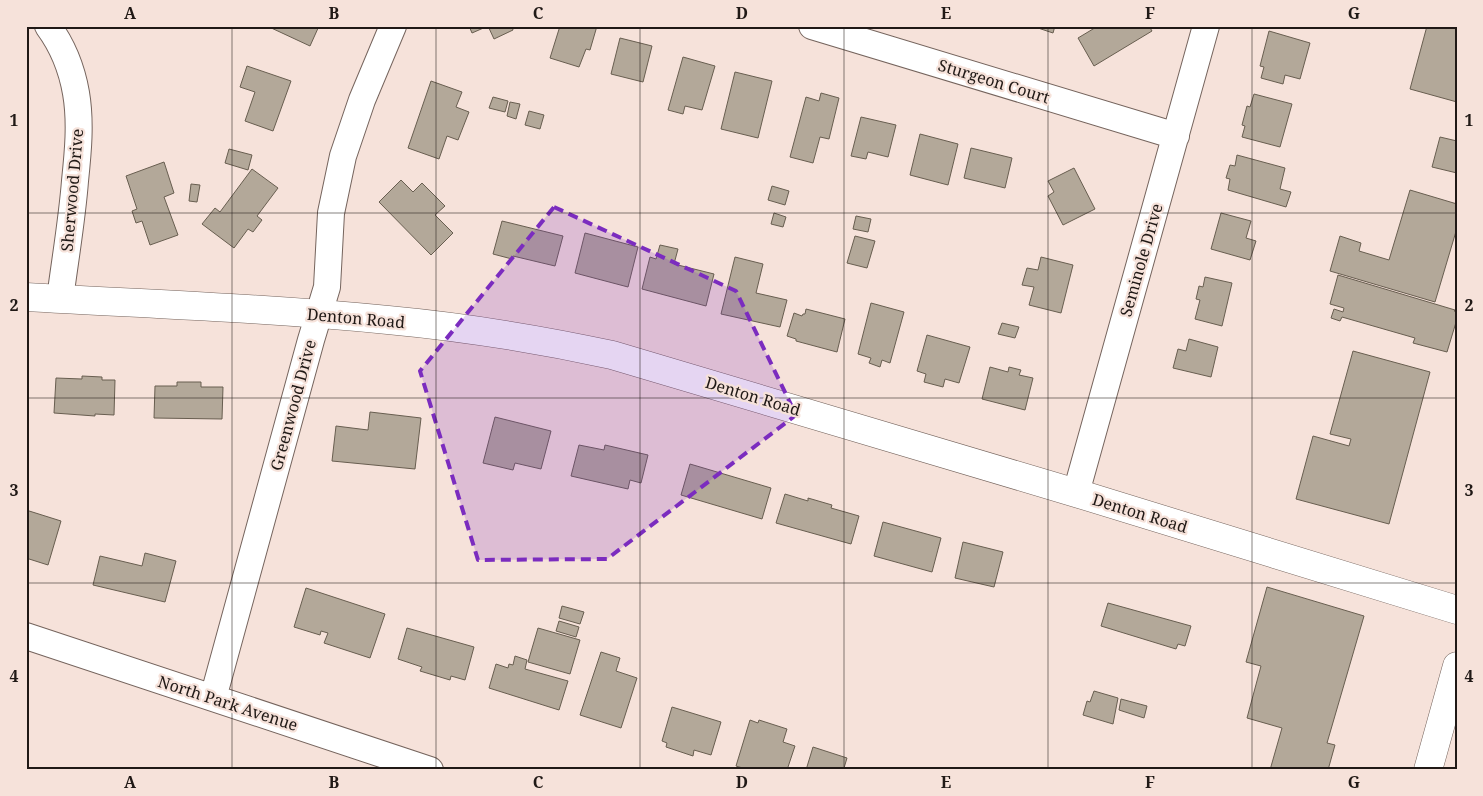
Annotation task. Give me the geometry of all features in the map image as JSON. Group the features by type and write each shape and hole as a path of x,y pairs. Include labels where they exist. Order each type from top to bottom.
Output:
{"street":[{"name":"Sherwood Drive","path":"48,26 55,35 66,58 76,93 79,144 72,214 60,299"},
{"name":"Greenwood Drive","path":"213,698 327,287 331,213 343,156 362,100 393,26"},
{"name":"Sturgeon Court","path":"812,26 1176,136"},
{"name":"Seminole Drive","path":"1076,493 1206,26"},
{"name":"Denton Road","path":"26,297 319,314 468,329 612,355 1076,493 1457,610"},
{"name":"North Park Avenue","path":"26,636 430,770"},
{"path":"1428,770 1457,666"}],"highlighted area":[{"path":"554,207 736,291 796,415 607,559 478,560 420,371"}],"building":[{"path":"267,26 319,26 310,46"},
{"path":"469,26 488,26 472,33"},
{"path":"488,26 512,26 513,30 494,39"},
{"path":"560,26 597,26 590,50 586,49 579,67 550,58"},
{"path":"1032,26 1055,26 1053,33"},
{"path":"1098,26 1149,26 1152,31 1094,66 1078,38"},
{"path":"1427,26 1457,26 1457,102 1410,89"},
{"path":"1269,31 1310,43 1300,79 1285,75 1283,84 1261,78 1264,67 1260,66"},
{"path":"620,38 652,46 643,82 611,74"},
{"path":"683,57 715,66 702,110 685,106 683,114 668,110"},
{"path":"247,66 291,81 273,131 245,121 255,92 240,87"},
{"path":"735,72 772,81 758,138 721,129"},
{"path":"431,81 462,92 456,107 469,112 458,140 447,136 439,159 408,148"},
{"path":"821,93 839,98 829,139 820,137 813,163 790,157 806,97 819,101"},
{"path":"1254,94 1292,104 1280,147 1242,137 1245,126 1242,125 1247,106 1250,107"},
{"path":"493,97 508,101 505,112 489,108"},
{"path":"510,102 520,104 516,119 507,116"},
{"path":"529,111 544,115 540,129 525,125"},
{"path":"861,117 896,125 888,157 868,152 866,159 851,156"},
{"path":"920,134 958,144 948,185 910,175"},
{"path":"1440,137 1457,141 1457,173 1432,167"},
{"path":"971,148 1012,158 1005,188 964,178"},
{"path":"229,149 252,155 248,170 225,163"},
{"path":"1237,155 1285,168 1280,189 1291,192 1286,207 1228,190 1230,179 1226,178 1230,165 1235,166"},
{"path":"164,162 174,193 164,197 178,235 150,245 142,221 136,223 132,211 137,209 126,176"},
{"path":"1074,168 1095,209 1063,225 1048,196 1054,192 1048,181"},
{"path":"252,169 278,188 257,216 262,220 253,232 248,229 234,248 202,224 215,208 220,212"},
{"path":"401,180 413,192 422,183 445,206 435,215 453,233 431,255 379,202"},
{"path":"191,184 200,185 197,202 189,201"},
{"path":"772,186 789,191 785,205 768,200"},
{"path":"1410,190 1457,204 1457,228 1435,302 1330,271 1340,236 1361,243 1359,251 1389,260"},
{"path":"774,213 786,217 783,227 771,224"},
{"path":"1221,213 1251,221 1246,238 1256,241 1250,260 1211,249"},
{"path":"856,216 871,219 868,232 853,229"},
{"path":"502,221 563,236 555,266 513,256 512,259 493,254"},
{"path":"585,233 638,247 628,287 575,273"},
{"path":"855,236 875,241 867,268 847,263"},
{"path":"660,245 678,249 674,264 714,274 706,306 642,289 650,257 656,259"},
{"path":"735,257 763,264 756,293 787,300 780,327 721,314"},
{"path":"1041,257 1073,265 1061,313 1029,305 1034,287 1022,285 1027,268 1038,270"},
{"path":"1338,275 1455,310 1457,312 1457,319 1447,352 1413,343 1415,338 1342,317 1340,321 1331,318 1334,309 1343,312 1344,308 1330,304"},
{"path":"1205,277 1232,283 1222,326 1195,319 1200,300 1196,299 1199,286 1203,287"},
{"path":"871,303 904,312 890,363 882,360 880,367 869,363 871,358 858,354"},
{"path":"806,309 845,319 837,352 796,341 796,339 787,336 794,313 802,316 805,314"},
{"path":"1002,323 1019,327 1015,338 998,334"},
{"path":"927,335 970,347 959,383 945,379 943,387 924,382 926,374 917,371"},
{"path":"1189,339 1218,347 1211,377 1173,368 1178,349 1186,351"},
{"path":"1353,351 1430,372 1389,524 1296,499 1313,436 1349,446 1351,439 1330,434"},
{"path":"990,367 1008,372 1009,367 1021,370 1019,375 1033,378 1025,410 982,399"},
{"path":"82,376 102,377 102,380 115,380 114,415 95,414 95,416 54,413 56,378 82,379"},
{"path":"177,382 201,382 201,387 223,387 222,419 154,418 155,386 177,386"},
{"path":"370,412 421,418 415,469 332,461 336,426 368,430"},
{"path":"495,417 551,431 541,469 515,463 513,470 483,463"},
{"path":"579,445 604,450 605,445 648,455 641,483 630,480 628,489 571,476"},
{"path":"690,464 771,488 762,519 681,495"},
{"path":"785,494 808,501 808,498 832,505 831,508 859,516 851,544 776,523"},
{"path":"26,510 61,521 48,565 26,558"},
{"path":"883,522 941,538 932,572 874,556"},
{"path":"963,542 1003,552 994,587 955,578"},
{"path":"145,553 176,561 165,602 93,585 100,556 142,566"},
{"path":"1267,587 1364,616 1327,743 1335,745 1328,770 1270,770 1282,728 1247,718 1261,666 1246,662"},
{"path":"306,588 385,614 370,658 324,643 328,633 321,631 320,635 294,627"},
{"path":"1108,603 1191,626 1185,646 1178,644 1176,649 1101,626"},
{"path":"562,606 584,612 580,624 559,618"},
{"path":"559,621 579,627 576,637 556,631"},
{"path":"407,628 474,647 465,680 451,676 450,680 420,671 422,667 398,659"},
{"path":"538,628 580,640 570,674 528,662"},
{"path":"601,652 620,658 616,671 637,678 621,728 580,715"},
{"path":"515,656 527,660 525,669 568,681 559,710 489,688 496,664 508,668 509,664 513,665"},
{"path":"1094,691 1118,698 1113,724 1083,715 1087,701 1090,702"},
{"path":"1121,699 1147,706 1144,718 1119,710"},
{"path":"672,707 721,722 711,755 694,750 693,756 666,747 667,743 662,741"},
{"path":"750,720 758,723 759,720 787,729 783,742 795,746 787,770 749,770 736,766"},
{"path":"813,747 847,758 844,768 850,770 806,770"}]}
